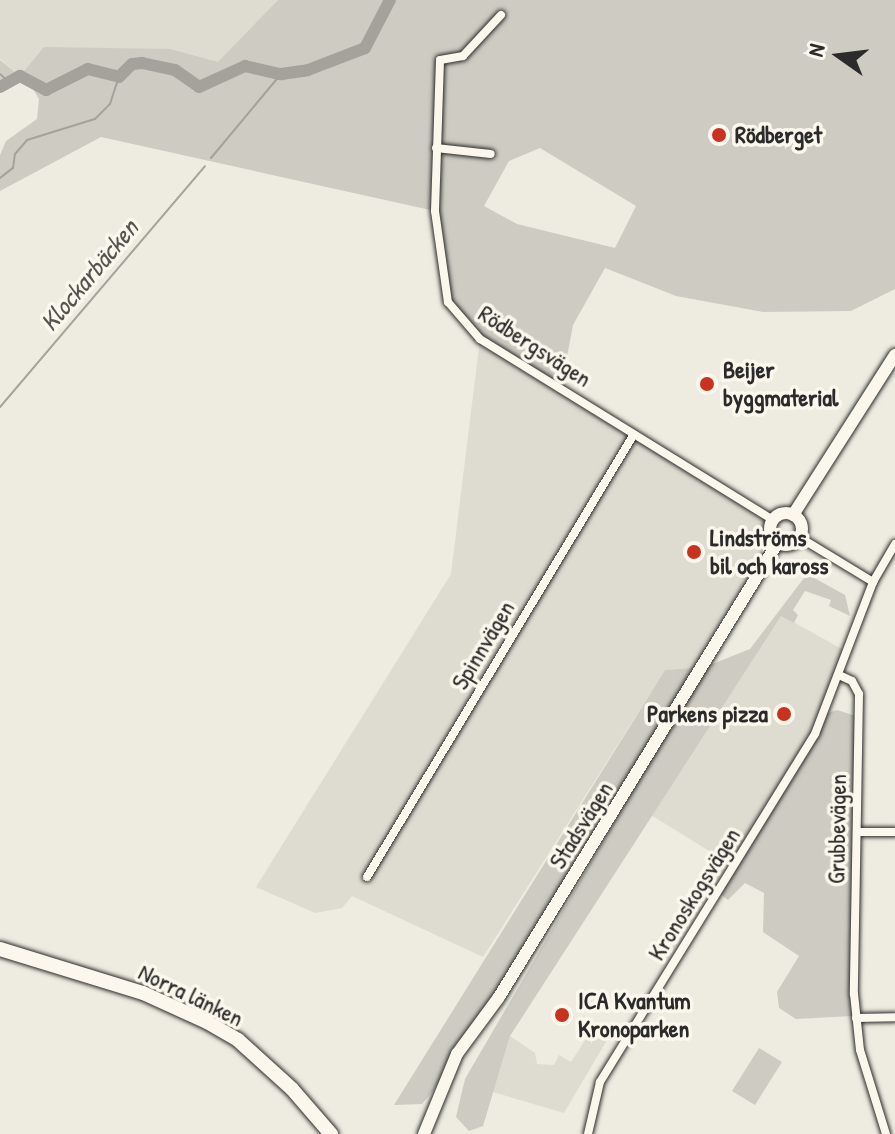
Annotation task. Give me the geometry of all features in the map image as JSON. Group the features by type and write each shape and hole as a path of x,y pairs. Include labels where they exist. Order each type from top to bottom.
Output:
{"highway":[{"name":"Norra länken","path":"0,949 143,993 207,1022 238,1040 292,1089 331,1134"}],"main road":[{"path":"793,515 801,524 799,537 792,543 778,542 771,532 773,520 793,515 895,355"},
{"name":"Stadsvägen","path":"424,1133 457,1054 540,931 778,542"}],"street":[{"name":"Rödbergsvägen","path":"501,15 463,56 440,60 436,148 439,262 448,302 462,324 773,520"},
{"path":"436,148 491,154"},
{"name":"Spinnvägen","path":"367,877 634,434"},
{"path":"799,537 873,582"},
{"path":"839,675 873,582 895,544"},
{"name":"Grubbevägen","path":"839,675 852,681 859,694 856,1018 860,1050 886,1134"},
{"name":"Kronoskogsvägen","path":"588,1134 600,1082 805,752 839,675"},
{"path":"857,832 895,832"},
{"path":"856,1018 895,1017"}],"shaded area":[{"path":"0,0 278,0 219,63 20,76 0,59"},
{"path":"278,0 895,0 895,289 851,311 763,312 676,296 605,268 573,325 561,388 480,339 448,302 435,211 101,137 0,191 0,155 6,141 37,119 39,99 26,77 0,87 0,60 20,76 44,47 170,49 218,62","holes":["540,148 636,206 615,248 517,224 484,206 509,161"]},
{"path":"480,339 773,520 771,532 778,542 705,667 665,670 483,957 352,896 342,908 315,913 256,887 451,574"},
{"path":"807,574 845,595 850,616 829,606 831,600 805,591 793,610 798,615 794,623 781,616 510,1036 483,1126 469,1131 456,1117 465,1079 689,694 433,1091 422,1104 394,1105 665,670 705,667 750,649"},
{"path":"781,615 847,652 824,714 735,867 651,815"},
{"path":"837,710 859,717 852,1016 796,1019 779,1008 777,992 799,956 763,932 764,893 745,883 728,900 719,893 824,714"},
{"path":"591,1031 607,1040 564,1113 493,1092 510,1036 535,1053 537,1064 554,1065 559,1055 571,1062"},
{"path":"759,1048 782,1062 755,1105 732,1091"}],"waterway":[{"path":"0,87 20,76 46,90 88,69 119,77 132,64 142,63 175,70 199,87 245,66 281,74 308,70 365,48 390,0"},
{"path":"0,74 8,81"},
{"name":"Klockarbäcken","path":"211,158 281,74"},
{"path":"0,178 13,168 15,154 27,140 95,119 110,104 119,77"},
{"name":"Klockarbäcken","path":"0,407 205,166"}],"place":[{"name":"Rödberget","path":"719,135"},
{"name":"Beijer byggmaterial","path":"707,384"},
{"name":"Lindströms bil och kaross","path":"694,552"},
{"name":"Parkens pizza","path":"784,714"},
{"name":"ICA Kvantum Kronoparken","path":"562,1015"}]}
